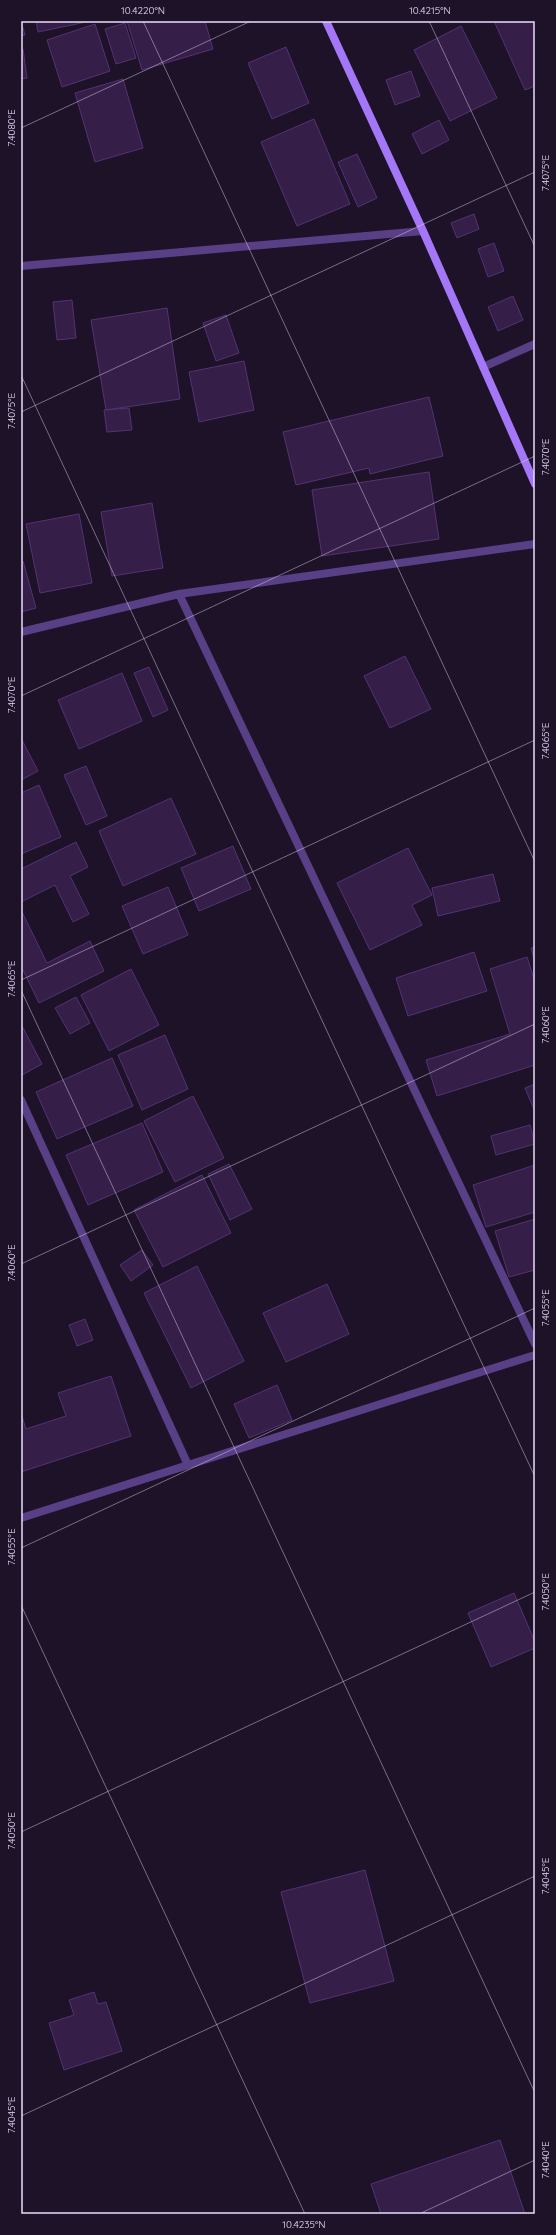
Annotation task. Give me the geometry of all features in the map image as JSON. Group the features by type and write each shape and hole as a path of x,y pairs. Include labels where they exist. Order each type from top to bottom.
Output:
{"street":[{"path":"326,21 423,232 535,484"},
{"path":"21,266 423,232"},
{"path":"483,367 535,344"},
{"path":"21,632 179,594 535,544"},
{"path":"179,594 535,1344"},
{"path":"21,1100 188,1465"},
{"path":"21,1518 535,1355"}],"building":[{"path":"21,21 25,35 21,36"},
{"path":"36,21 91,21 38,32"},
{"path":"127,21 205,21 213,49 142,70"},
{"path":"494,21 535,21 535,86 525,90"},
{"path":"125,23 136,58 116,64 105,29"},
{"path":"95,24 110,71 62,87 47,40"},
{"path":"461,26 497,98 450,121 414,50"},
{"path":"286,47 309,103 272,119 248,63"},
{"path":"23,49 27,78 21,79 21,50"},
{"path":"411,71 420,96 395,105 386,80"},
{"path":"123,79 143,148 95,162 75,93"},
{"path":"314,119 350,204 297,226 261,142"},
{"path":"439,120 449,140 422,154 412,134"},
{"path":"357,154 377,198 358,207 338,162"},
{"path":"474,214 479,229 457,238 451,223"},
{"path":"494,243 504,271 488,277 478,249"},
{"path":"513,296 523,320 498,331 488,307"},
{"path":"72,300 76,338 57,340 53,302"},
{"path":"167,308 180,399 106,410 91,320"},
{"path":"226,315 239,353 216,361 203,323"},
{"path":"244,361 254,410 199,422 189,372"},
{"path":"429,397 443,456 370,474 369,468 296,485 283,432"},
{"path":"129,408 132,430 107,432 104,410"},
{"path":"429,472 439,539 322,556 312,490"},
{"path":"152,503 163,568 112,576 101,512"},
{"path":"79,514 92,583 40,593 26,524"},
{"path":"23,561 36,608 21,612 21,562"},
{"path":"405,656 431,709 390,728 364,676"},
{"path":"149,667 168,710 153,717 134,673"},
{"path":"122,673 142,721 79,749 58,700"},
{"path":"21,738 38,771 21,780"},
{"path":"86,766 107,816 86,825 64,775"},
{"path":"39,785 61,837 21,854 21,793"},
{"path":"171,798 196,854 123,886 99,831"},
{"path":"76,842 88,867 70,876 89,914 73,922 55,885 21,902 21,869"},
{"path":"233,846 251,889 199,911 181,868"},
{"path":"408,848 432,895 412,905 422,925 370,950 337,883"},
{"path":"493,874 500,901 438,916 432,888"},
{"path":"168,887 188,935 143,954 122,906"},
{"path":"21,910 47,963 90,941 104,971 39,1003 21,966"},
{"path":"535,947 535,963 531,948"},
{"path":"474,952 487,991 408,1016 396,978"},
{"path":"527,957 535,982 535,1065 437,1096 426,1060 510,1034 490,969"},
{"path":"131,969 159,1025 109,1051 81,995"},
{"path":"76,997 90,1023 70,1034 55,1008"},
{"path":"21,1024 42,1064 22,1075 21,1072"},
{"path":"165,1035 188,1089 142,1110 118,1055"},
{"path":"112,1058 133,1106 57,1139 36,1092"},
{"path":"535,1084 535,1112 525,1088"},
{"path":"193,1096 224,1158 175,1182 144,1121"},
{"path":"142,1123 163,1172 88,1205 66,1155"},
{"path":"530,1125 535,1144 496,1155 491,1136"},
{"path":"229,1164 252,1209 230,1220 208,1174"},
{"path":"535,1165 535,1212 486,1227 473,1185"},
{"path":"202,1175 231,1233 163,1267 134,1210"},
{"path":"535,1219 535,1270 509,1277 495,1231"},
{"path":"142,1250 153,1265 131,1281 120,1265"},
{"path":"197,1266 244,1361 191,1388 144,1293"},
{"path":"327,1284 349,1334 286,1362 263,1313"},
{"path":"85,1319 93,1340 77,1346 69,1325"},
{"path":"111,1376 131,1436 21,1472 21,1413 26,1429 66,1416 58,1393"},
{"path":"277,1385 292,1420 249,1438 234,1404"},
{"path":"514,1593 535,1642 535,1648 491,1667 468,1613"},
{"path":"365,1870 394,1981 310,2003 281,1892"},
{"path":"94,1992 98,2004 106,2002 122,2051 64,2070 49,2023 74,2015 69,2000"},
{"path":"500,2140 525,2214 381,2214 371,2184"}]}
